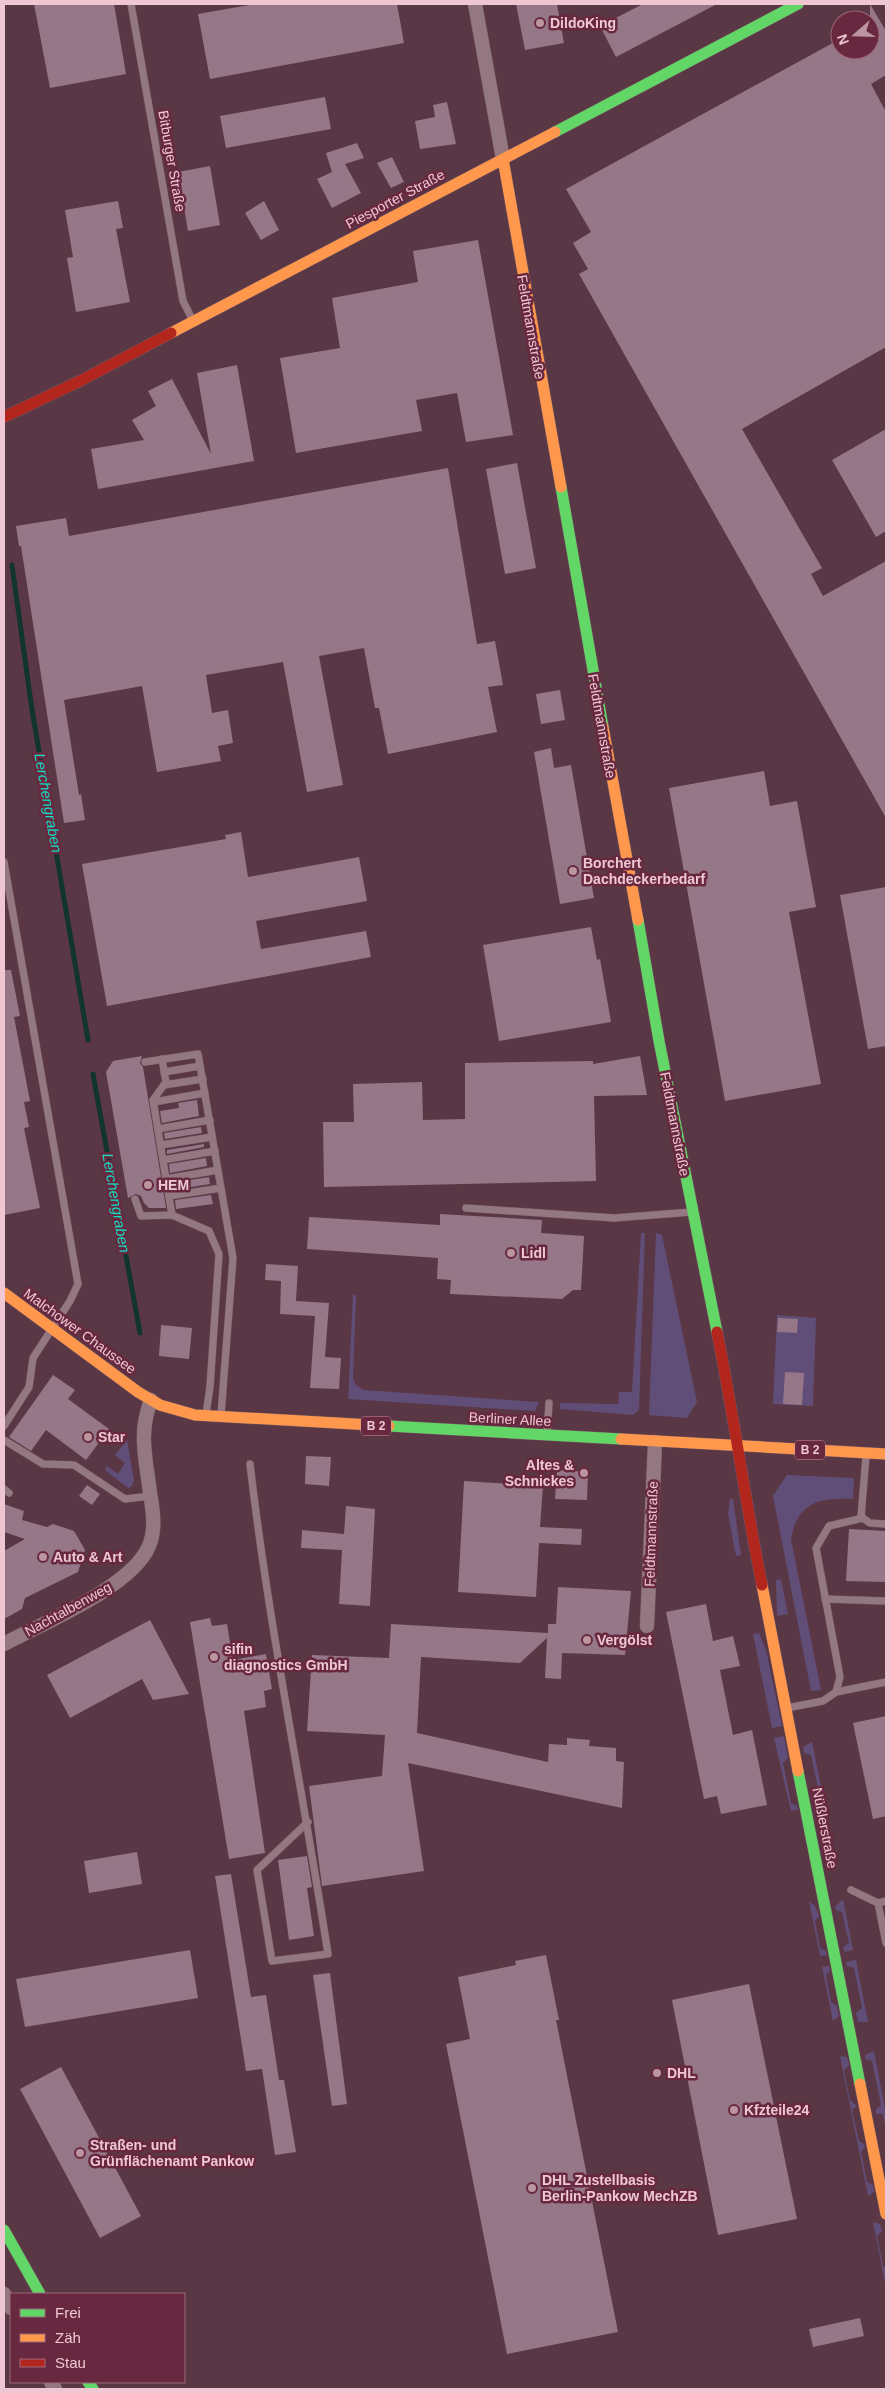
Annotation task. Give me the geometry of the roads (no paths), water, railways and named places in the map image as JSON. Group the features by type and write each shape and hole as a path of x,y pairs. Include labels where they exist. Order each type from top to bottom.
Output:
{"street":[{"name":"Feldtmannstraße","path":"475,4 658,1042 730,1396 737,1446"},
{"name":"Piesporter Straße","path":"4,416 65,388 193,322 798,4"},
{"name":"Malchower Chaussee","path":"4,1294 138,1392"},
{"name":"Berliner Allee","path":"138,1392 177,1412 221,1418 886,1454"},
{"name":"Nachtalbenweg","path":"4,1644 110,1588 132,1570 149,1547 154,1519 142,1438 144,1420 151,1400"},
{"name":"Feldtmannstraße","path":"647,1626 655,1442"},
{"name":"Nüßlerstraße","path":"737,1446 745,1500 886,2214"},
{"path":"4,2230 39,2293"},
{"path":"4,2294 10,2306"}],"lane":[{"name":"Bitburger Straße","path":"131,4 183,302 193,322"},
{"path":"4,862 78,1284 32,1358 29,1387 4,1426"},
{"path":"146,1062 198,1054 233,1258 221,1418"},
{"path":"162,1060 166,1082 154,1102 172,1215"},
{"path":"164,1072 200,1066"},
{"path":"164,1085 203,1079"},
{"path":"154,1102 205,1094"},
{"path":"158,1128 210,1120"},
{"path":"161,1145 212,1137"},
{"path":"163,1160 215,1152"},
{"path":"166,1179 218,1170"},
{"path":"169,1196 221,1188"},
{"path":"135,1199 141,1216 172,1215 209,1231 219,1254 210,1387 205,1416"},
{"path":"466,1208 614,1218 692,1212"},
{"path":"547,1436 549,1402"},
{"path":"4,1440 43,1464 74,1465 125,1499 151,1496"},
{"path":"866,1453 861,1517 870,1523 886,1524"},
{"path":"250,1464 291,1737 308,1822 328,1954 272,1962 257,1870 308,1822"},
{"path":"836,1692 840,1677 816,1548 829,1526 863,1518"},
{"path":"825,1599 886,1601"},
{"path":"786,1708 823,1701 836,1692 886,1682"},
{"path":"851,1890 878,1903 886,1901"},
{"path":"878,1903 886,1944"}],"waterway":[{"name":"Lerchengraben","path":"12,565 32,710 88,1040"},
{"name":"Lerchengraben","path":"93,1074 140,1333"}],"place":[{"name":"DildoKing","path":"540,23"},
{"name":"Borchert Dachdeckerbedarf","path":"573,871"},
{"name":"HEM","path":"148,1185"},
{"name":"Lidl","path":"511,1253"},
{"name":"Star","path":"88,1437"},
{"name":"Altes & Schnickes","path":"584,1473"},
{"name":"Auto & Art","path":"43,1557"},
{"name":"Vergölst","path":"587,1640"},
{"name":"sifin diagnostics GmbH","path":"214,1657"},
{"name":"DHL","path":"657,2073"},
{"name":"Kfzteile24","path":"734,2110"},
{"name":"Straßen- und Grünflächenamt Pankow","path":"80,2153"},
{"name":"DHL Zustellbasis Berlin-Pankow MechZB","path":"532,2188"}]}
